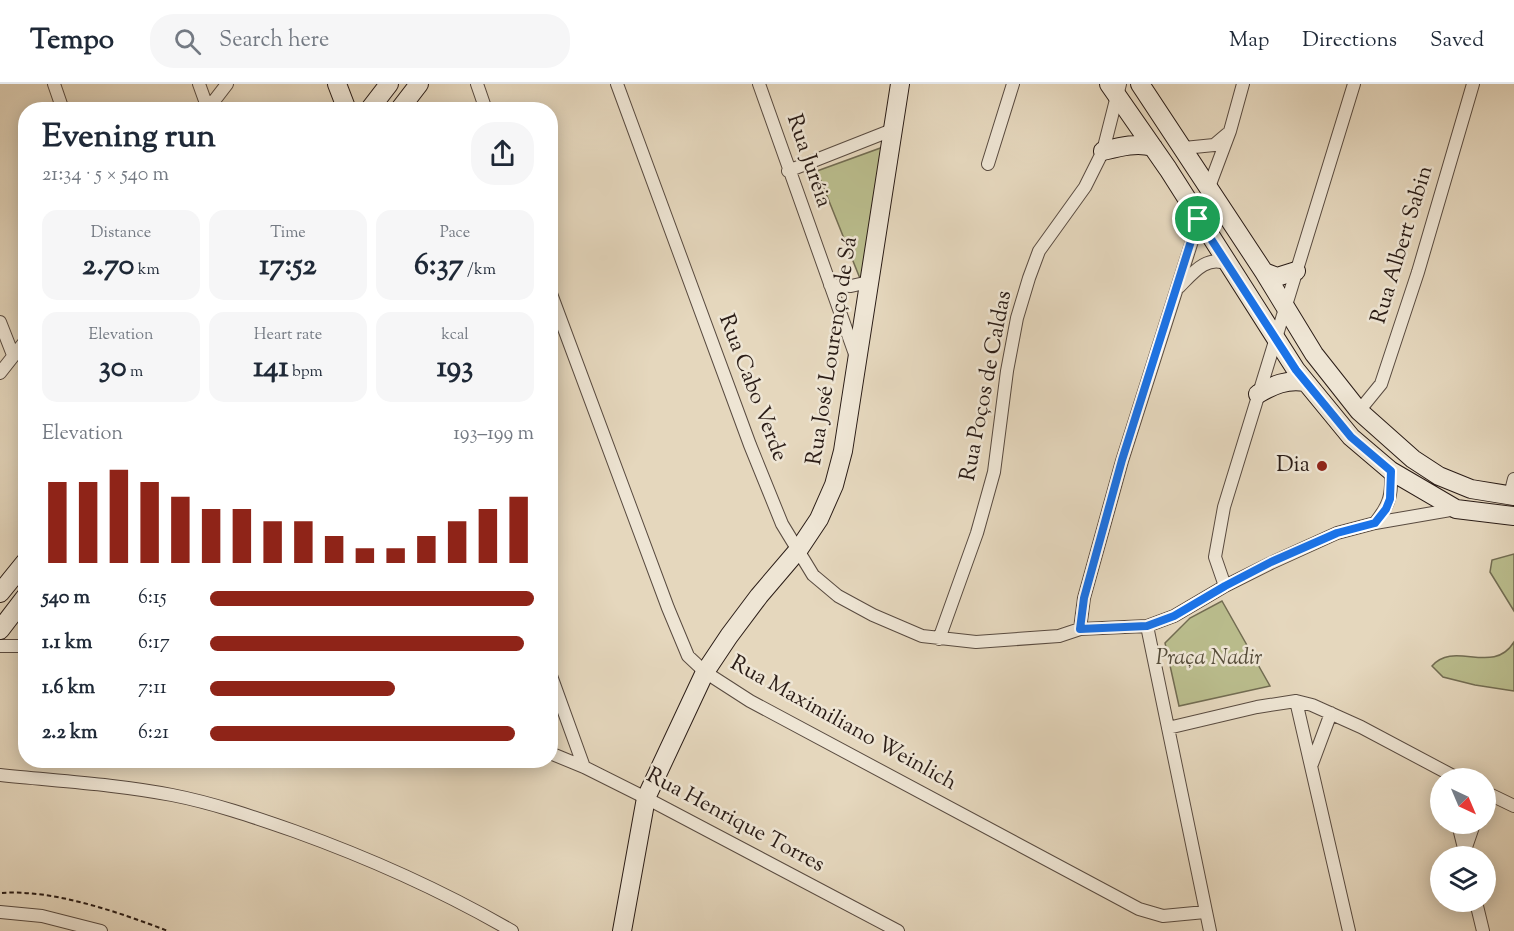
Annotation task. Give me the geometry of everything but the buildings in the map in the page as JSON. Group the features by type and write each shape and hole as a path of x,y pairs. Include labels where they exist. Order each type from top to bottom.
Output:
{"main road":[{"path":"337,84 344,102"},
{"path":"375,102 389,84"},
{"path":"405,102 419,84"},
{"name":"Rua José Lourenço de Sá","path":"622,931 646,798 705,672 753,604 799,549 819,519 834,485 843,451 900,84"},
{"path":"1140,84 1286,305 1314,354 1359,411 1413,459 1439,476 1471,489 1513,490"},
{"path":"1116,87 1296,370 1351,437 1391,471 1456,509 1514,516"},
{"path":"1103,151 1138,145 1153,147"},
{"path":"1264,272 1277,277 1296,271"},
{"path":"1258,394 1282,382 1295,380 1305,382"},
{"path":"0,593 18,571"},
{"path":"0,630 18,606"}],"street":[{"path":"54,84 60,102"},
{"path":"198,84 205,102"},
{"path":"213,102 227,84"},
{"path":"477,84 483,102"},
{"name":"Rua Cabo Verde","path":"617,84 750,445 782,524 813,575 838,596 895,626 922,636 976,642 1059,636 1080,629 1147,626 1174,616 1271,562 1337,533 1375,523 1456,509"},
{"name":"Rua Juréia","path":"759,84 788,171 856,357"},
{"path":"988,164 1013,84"},
{"path":"1209,187 1230,131 1243,84"},
{"path":"1225,586 1215,558 1224,507 1354,84"},
{"name":"Rua Albert Sabin","path":"1359,411 1381,384 1418,272 1473,84"},
{"name":"Rua Poços de Caldas","path":"939,639 977,533 994,472 1007,371 1017,318 1029,278 1039,251 1085,187 1103,151 1116,87"},
{"path":"788,171 892,130"},
{"path":"1184,148 1214,145 1223,140 1230,131"},
{"path":"1080,629 1084,598 1122,460 1198,219"},
{"path":"1176,290 1206,263 1220,260 1227,264"},
{"path":"830,285 851,286 868,282"},
{"name":"Rua Maximiliano Weinlich","path":"558,312 668,608 688,656 705,672 750,701 1139,909 1163,916 1206,912"},
{"path":"0,322 13,355"},
{"path":"0,373 18,349"},
{"path":"1375,523 1386,509 1390,499 1391,471"},
{"path":"1147,626 1210,931"},
{"path":"0,646 18,646"},
{"path":"558,695 584,767"},
{"path":"1168,728 1257,706 1296,701 1330,713 1403,748 1438,768"},
{"path":"1296,701 1349,931"},
{"path":"1312,764 1330,713"},
{"name":"Rua Henrique Torres","path":"558,756 646,798 898,931"},
{"path":"0,775 136,790 170,795 220,807 349,850 422,884 512,931"},
{"path":"1496,799 1514,806"},
{"path":"0,912 42,916 101,931"},
{"path":"1478,912 1483,931"}],"path":[{"path":"2,893 37,894 90,905 123,914 168,931"}],"green space":[{"path":"886,146 863,286 817,171"},
{"path":"1514,554 1514,611 1490,572 1492,560"},
{"name":"Praça Nadir","path":"1222,601 1270,686 1179,706 1165,643 1190,618"},
{"path":"1514,642 1514,691 1443,677 1432,666 1441,659 1451,656 1485,658 1495,656 1505,652"}],"place":[{"name":"Dia","path":"1322,466"}],"route":[{"path":"1198,219 1296,370 1351,437 1391,471 1390,499 1386,509 1375,523 1337,533 1271,562 1174,616 1147,626 1080,629 1084,598 1122,460 1198,219"}]}
